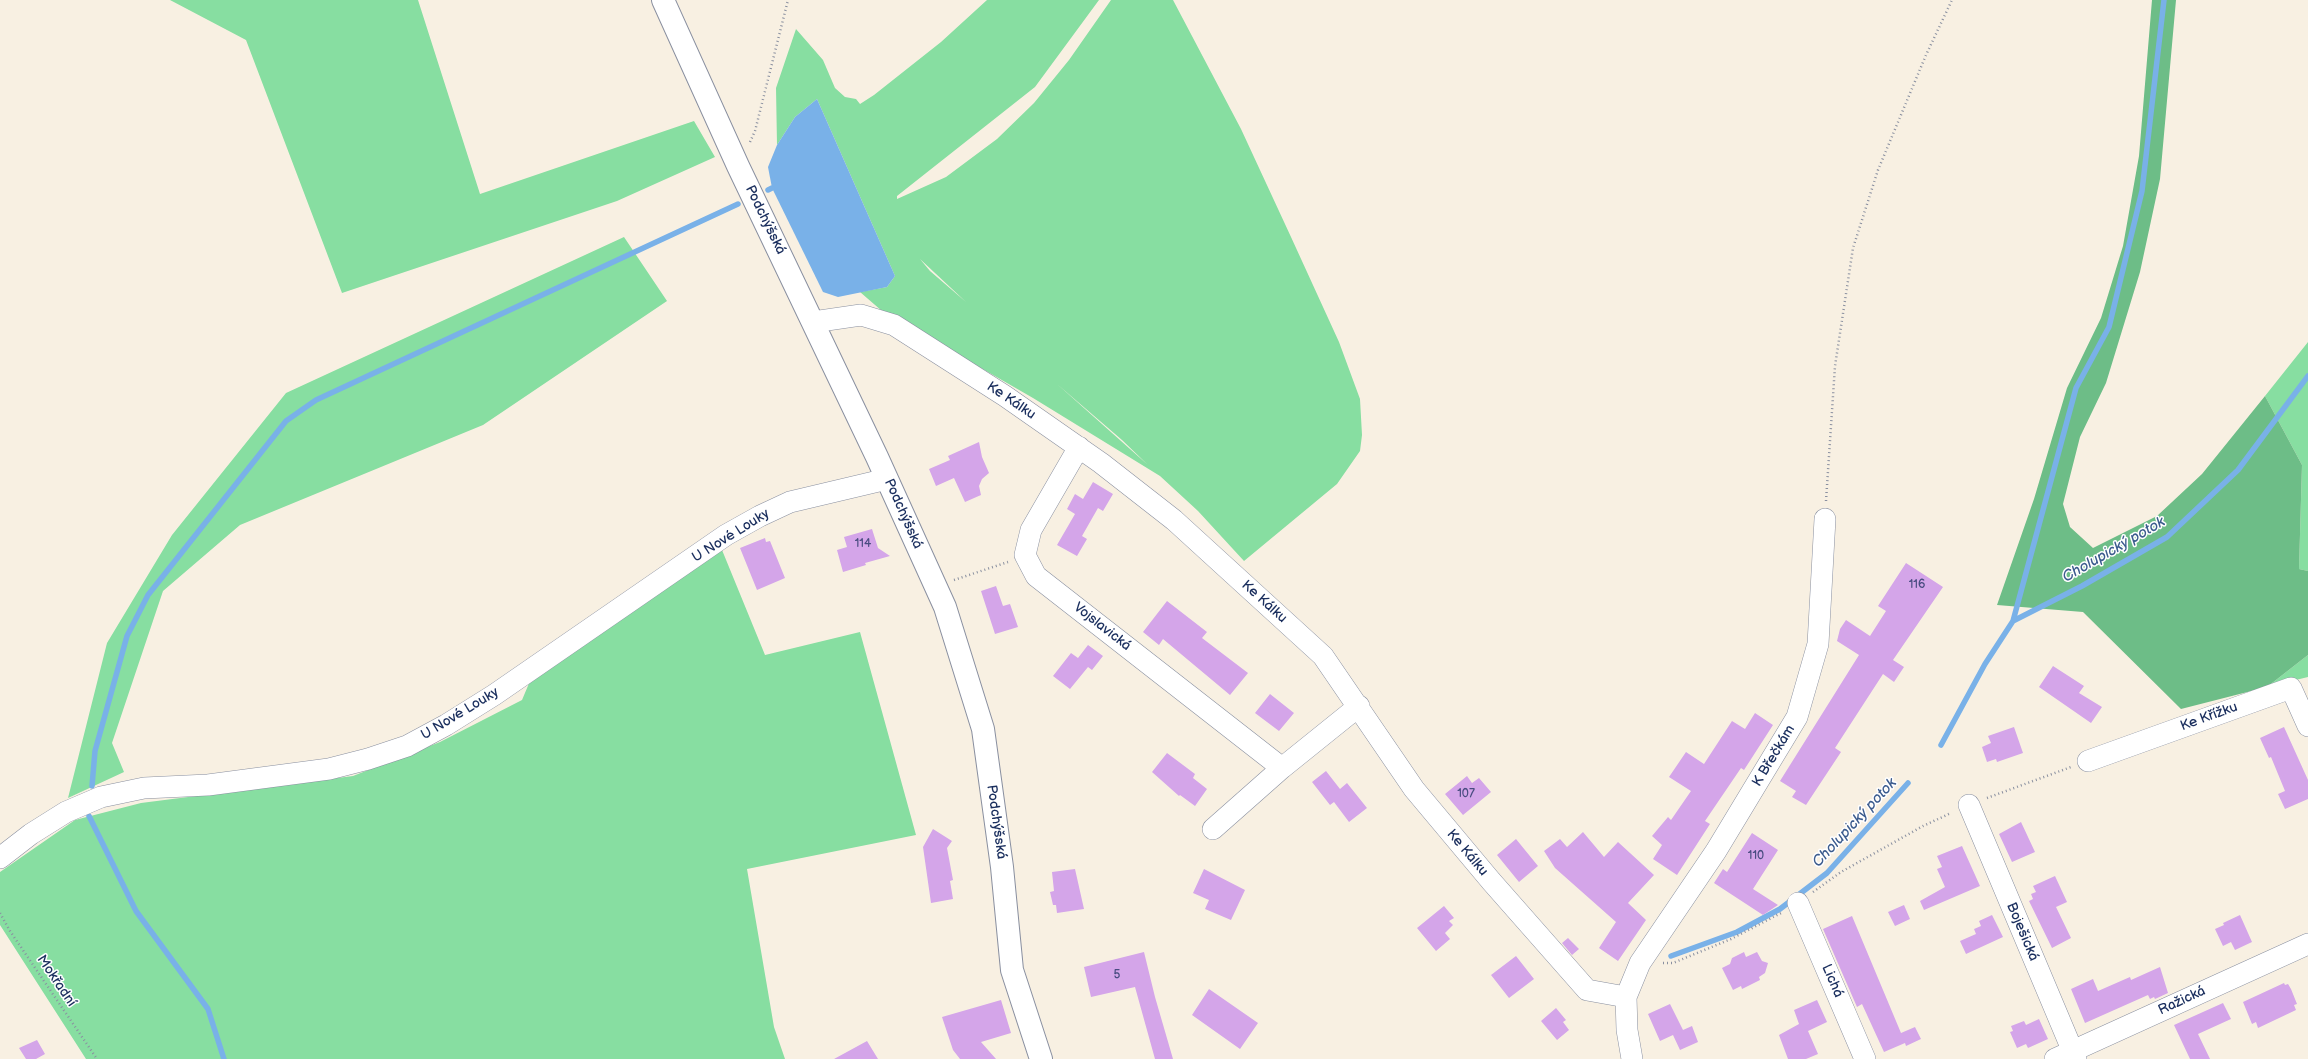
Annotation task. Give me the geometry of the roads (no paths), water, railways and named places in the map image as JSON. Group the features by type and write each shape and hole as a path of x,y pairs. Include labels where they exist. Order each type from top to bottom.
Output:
{"street":[{"name":"Podchýšská","path":"663,0 738,166 887,479 945,607 983,729 1002,867 1012,970 1041,1059"},
{"name":"Ke Kálku","path":"813,322 861,315 894,325 1079,447 1174,520 1323,656 1359,706 1414,789 1491,881 1587,990 1626,997"},
{"name":"Vojslavická","path":"1079,447 1031,530 1025,555 1036,576 1282,768"},
{"name":"U Nové Louky","path":"0,858 31,834 66,812 101,798 144,788 208,785 329,769 368,759 408,746 446,725 494,694 614,614 726,535 760,516 790,502 887,479"},
{"name":"K Břečkám","path":"1626,997 1640,963 1716,851 1797,717 1818,644 1825,519"},
{"name":"Ke Křížku","path":"2088,761 2291,688 2308,726"},
{"path":"1213,829 1282,768 1359,706"},
{"name":"Boješická","path":"1969,805 2068,1056"},
{"name":"Lichá","path":"1798,903 1866,1059"},
{"name":"Ražická","path":"2068,1056 2308,944"},
{"path":"1626,997 1626,1030 1632,1059"}],"water":[{"path":"817,99 895,276 887,287 838,297 823,292 772,188 768,167 777,145 795,117"}],"waterway":[{"path":"2013,621 2076,388 2109,327 2142,191 2164,0"},
{"path":"768,190 772,188"},
{"path":"92,786 95,751 127,636 148,595 286,421 316,400 738,204"},
{"name":"Cholupický potok","path":"1941,745 1985,664 2013,621 2082,586 2167,537 2238,470 2308,376"},
{"name":"Cholupický potok","path":"1671,956 1737,932 1780,909 1827,873 1908,783"},
{"path":"89,816 136,911 208,1009 224,1059"}]}
